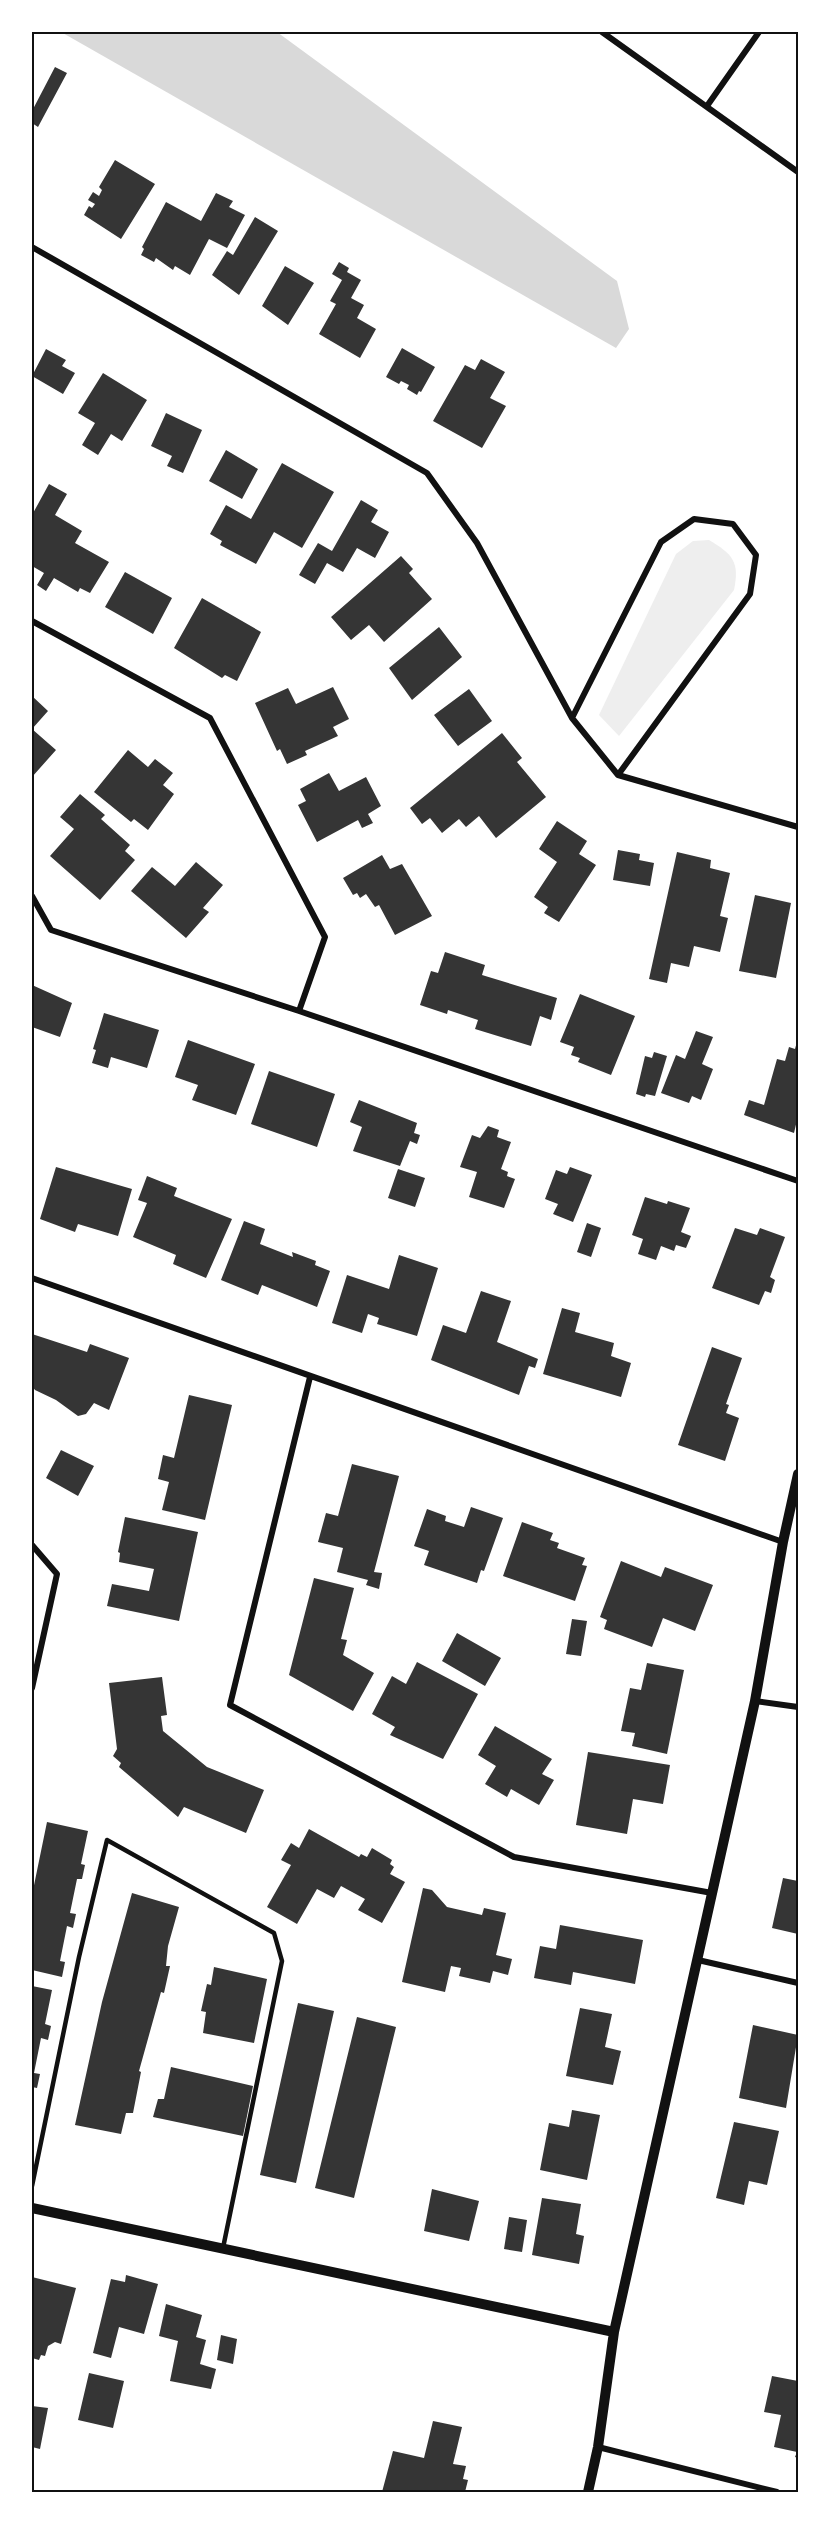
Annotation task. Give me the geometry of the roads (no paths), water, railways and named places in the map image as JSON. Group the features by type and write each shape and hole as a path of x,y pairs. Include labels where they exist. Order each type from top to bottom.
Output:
{"street":[{"path":"602,32 798,172"},
{"path":"707,106 759,32"},
{"path":"32,247 427,473 477,543 572,718 618,775 798,827"},
{"path":"572,718 661,542 693,519 733,524 756,555 750,594 618,775"},
{"path":"32,621 210,718 325,937 299,1011"},
{"path":"32,896 51,930 299,1011 798,1181"},
{"path":"32,1278 783,1542"},
{"path":"310,1377 230,1705 514,1857 712,1893"},
{"path":"588,2493 598,2447 614,2331 755,1701 783,1542 798,1480"},
{"path":"32,1545 57,1574 32,1688"},
{"path":"755,1701 798,1707"},
{"path":"698,1960 798,1983"},
{"path":"32,2208 614,2331"},
{"path":"598,2447 777,2493"}],"lane":[{"path":"32,2186 79,1957 107,1839 274,1933 282,1961 223,2249"}]}
